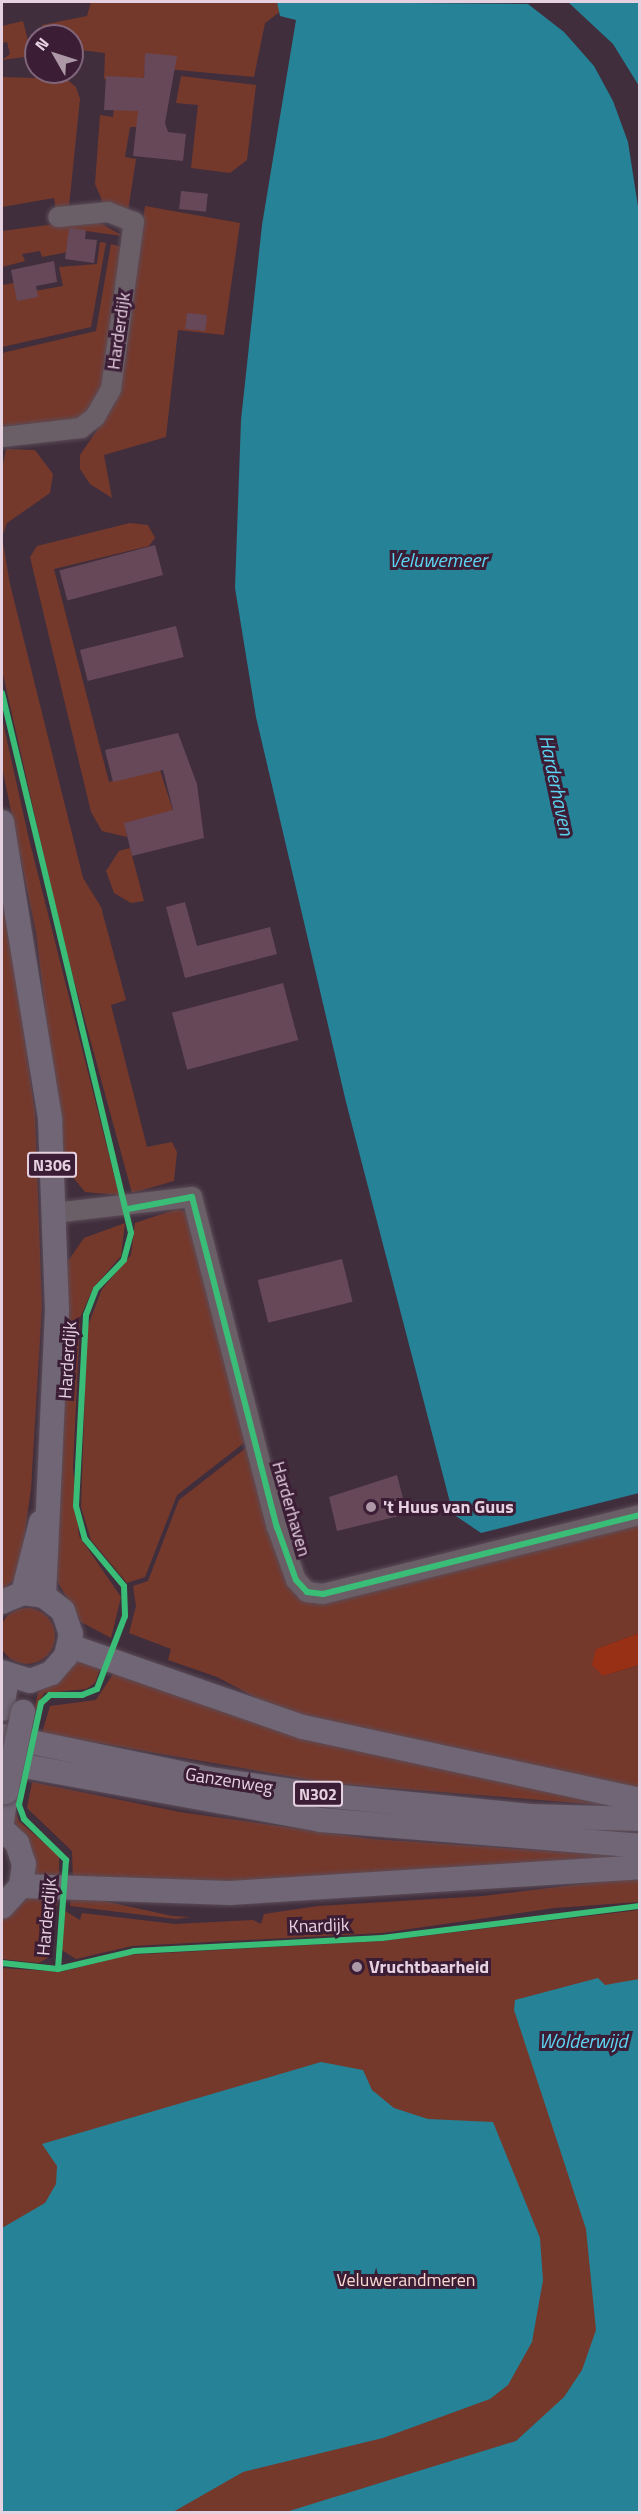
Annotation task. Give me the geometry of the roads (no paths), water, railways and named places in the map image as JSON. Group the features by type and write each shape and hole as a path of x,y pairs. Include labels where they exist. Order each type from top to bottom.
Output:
{"main road":[{"name":"Harderdijk","path":"2,822 49,1108 57,1310 45,1511 30,1552 23,1597"},
{"name":"N306","path":"23,1597 63,1611 70,1646"},
{"path":"9,1709 30,1681 51,1673 70,1646 303,1727 639,1800"},
{"path":"2,1822 6,1792 9,1709 4,1674 30,1681"},
{"name":"Ganzenweg","path":"2,1736 209,1779 322,1795 531,1816 639,1819"},
{"name":"Ganzenweg","path":"2,1762 320,1820 639,1846"},
{"path":"2,1829 22,1853 21,1886 2,1907"},
{"path":"21,1886 230,1893 639,1868"}],"street":[{"name":"Harderdijk","path":"2,437 81,428 95,417 111,389 134,222 108,212 58,217"},
{"name":"Harderhaven","path":"54,1213 128,1209 192,1197 277,1527 296,1580 307,1592 322,1594 639,1515"}],"water":[{"name":"Veluwemeer","path":"277,2 528,4 564,32 594,66 613,101 628,142 639,213 639,1493 481,1533 453,1514 346,1102 256,717 235,588 241,420 262,225 296,20 280,16"},
{"path":"568,2 639,2 639,86 613,44"},
{"name":"Wolderwijd","path":"598,1978 605,1985 639,1979 639,2512 286,2512 516,2441 564,2397 582,2370 596,2330 586,2229 514,2010 515,2000"},
{"name":"Veluwerandmeren","path":"321,2062 363,2070 372,2090 394,2108 428,2119 493,2122 540,2238 543,2280 532,2342 508,2385 490,2399 383,2438 243,2472 173,2512 2,2512 2,2228 45,2203 56,2184 57,2166 42,2144"}],"place":[{"name":"'t Huus van Guus","path":"371,1507"},
{"name":"Vruchtbaarheid","path":"357,1967"}]}
